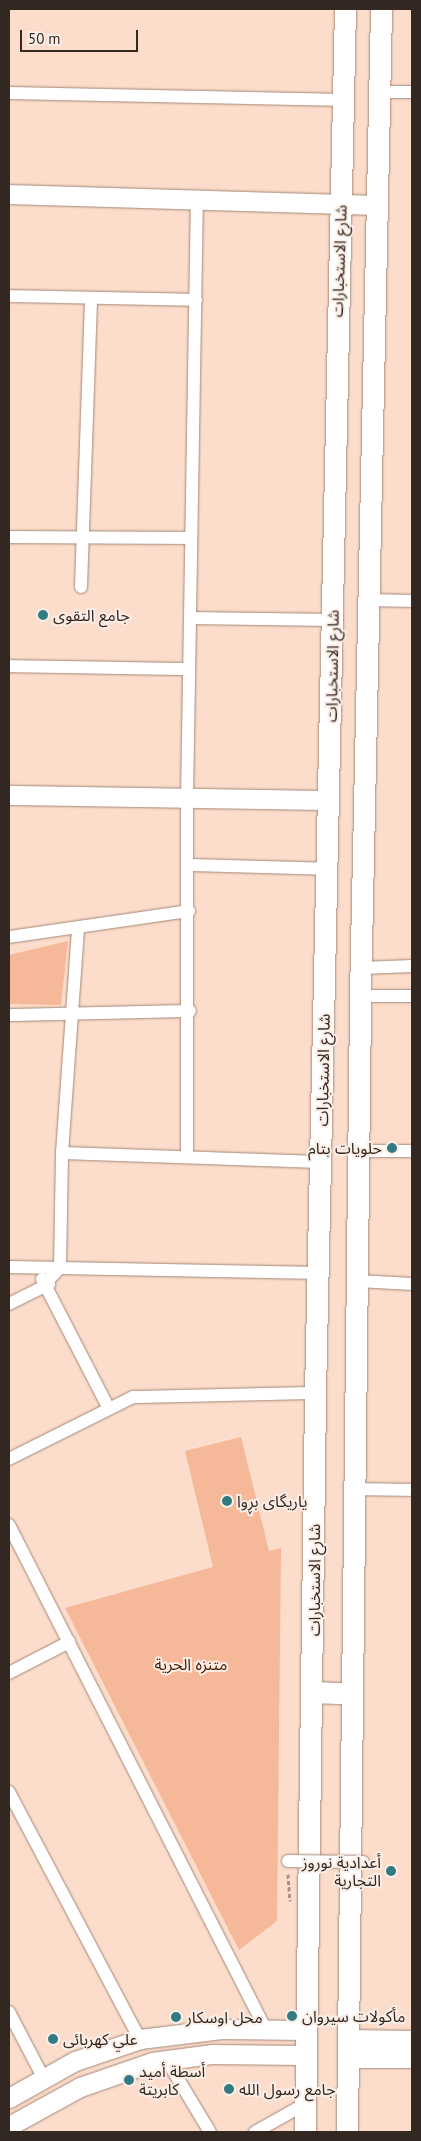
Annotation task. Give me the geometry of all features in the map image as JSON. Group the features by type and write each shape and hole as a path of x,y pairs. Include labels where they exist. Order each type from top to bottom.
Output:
{"main road":[{"name":"شارع الاستخبارات","path":"304,2132 304,2030 313,1692 315,1393 328,869 341,204 345,100 345,9"},
{"path":"347,2132 351,1693 360,1150 360,996 370,600 381,9"},
{"path":"9,194 197,198 377,205"},
{"path":"9,796 329,800"},
{"path":"313,1692 351,1693"},
{"path":"9,2098 43,2078 105,2049 140,2039 265,2028 304,2030"},
{"path":"348,2048 412,2040"},
{"path":"348,2048 412,2058"},
{"path":"9,2126 80,2087 166,2059 304,2055"}],"street":[{"path":"379,92 412,92"},
{"path":"9,93 345,100"},
{"path":"187,1156 190,1011 187,798 197,198"},
{"path":"9,296 196,300"},
{"path":"81,587 91,298"},
{"path":"9,537 191,538"},
{"path":"370,600 412,601"},
{"path":"190,618 333,620"},
{"path":"9,666 189,669"},
{"path":"188,865 328,869"},
{"path":"9,937 78,930 189,911"},
{"path":"42,1287 60,1268 62,1153 75,1017 78,930"},
{"path":"362,968 412,966"},
{"path":"360,996 412,996"},
{"path":"9,1015 75,1017 190,1011"},
{"path":"360,1150 412,1151"},
{"path":"62,1153 320,1162"},
{"path":"9,1267 319,1273"},
{"path":"42,1268 42,1287 108,1408"},
{"path":"9,1304 77,1268"},
{"path":"358,1281 412,1284"},
{"path":"9,1459 133,1397 315,1393"},
{"path":"355,1489 412,1490"},
{"path":"9,1525 265,2028"},
{"path":"9,1673 69,1642"},
{"path":"9,1792 140,2039"},
{"path":"288,1861 363,1862"},
{"path":"9,2012 43,2078"},
{"path":"166,2059 210,2132"},
{"path":"254,2132 305,2104"}],"path":[{"path":"288,1861 288,1900"}],"green space":[{"path":"68,941 61,1005 9,1004 9,955"},
{"name":"متنزه الحرية","path":"241,1437 269,1551 281,1548 277,1921 239,1950 65,1608 213,1567 185,1451"}],"place":[{"name":"جامع التقوى","path":"43,615"},
{"name":"حلويات بتام","path":"392,1148"},
{"name":"یاریگای بڕوا","path":"227,1501"},
{"name":"أعدادية نوروز التجارية","path":"391,1871"},
{"name":"مأكولات سيروان","path":"292,2016"},
{"name":"محل اوسكار","path":"176,2017"},
{"name":"علي كهربائى","path":"53,2039"},
{"name":"أسطة أميد كابريتة","path":"129,2080"},
{"name":"جامع رسول الله","path":"229,2089"}]}
